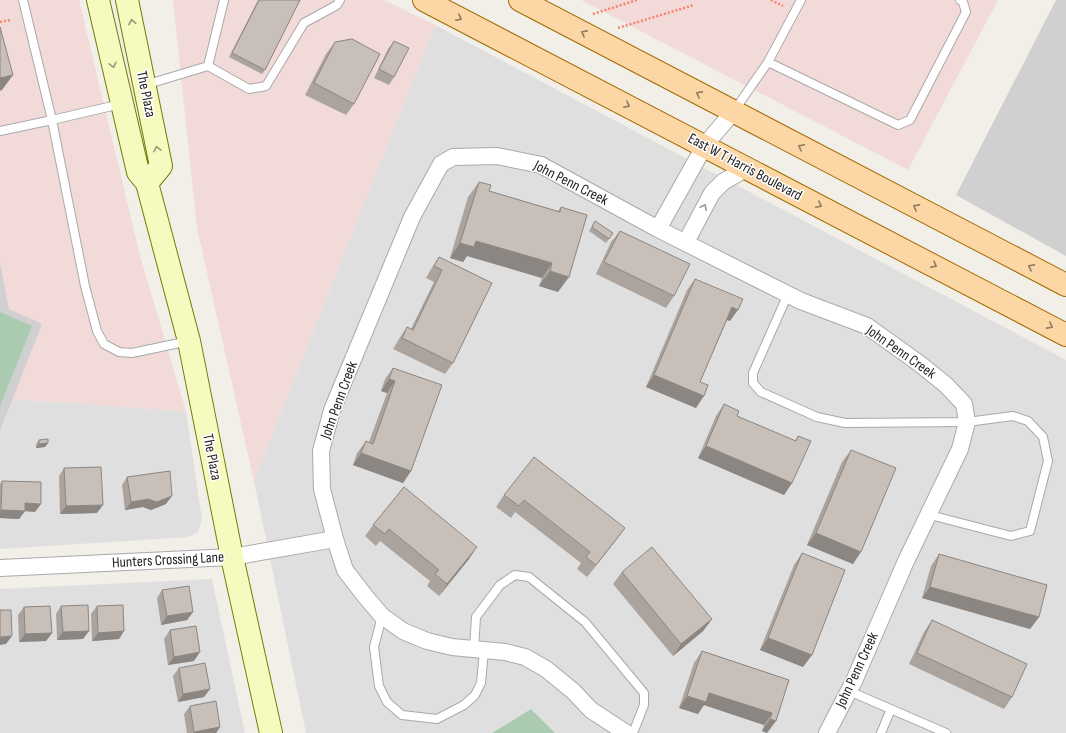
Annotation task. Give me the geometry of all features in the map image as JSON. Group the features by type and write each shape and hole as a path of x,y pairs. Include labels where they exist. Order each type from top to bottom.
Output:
{"main road":[{"name":"The Plaza","path":"98,0 138,172 147,183 189,341 232,557 271,733"},
{"name":"The Plaza","path":"127,0 161,166 147,183"},
{"name":"East W T Harris Boulevard","path":"424,0 705,145 1066,335"},
{"path":"526,2 733,112 1066,285"}],"street":[{"path":"658,229 705,145 733,112"},
{"name":"John Penn Creek","path":"626,733 591,710 573,691 546,669 525,657 505,652 479,650 427,641 403,630 382,616 345,570 335,539 322,489 321,451 332,410 412,217 441,164 453,157 474,155 515,159 540,165 658,229 788,294 824,311 867,326 920,364 946,385 964,404 967,422 960,449 930,514 906,561 849,691 827,733"},
{"path":"686,242 712,193 723,182 747,168"},
{"name":"Hunters Crossing Lane","path":"0,568 232,557 335,539"}],"lane":[{"path":"23,0 52,120 85,286 97,330 104,344 119,352 132,353 189,341"},
{"path":"208,66 224,0"},
{"path":"144,85 208,66 249,89 266,86 304,23 337,6 340,0"},
{"path":"733,112 768,62 801,0"},
{"path":"768,62 898,125 910,120 966,12 963,2 960,0"},
{"path":"0,132 122,104"},
{"path":"788,294 753,373 753,383 761,392 817,416 845,423 967,422 1013,416 1028,421 1043,437 1048,461 1030,531 1011,536 930,514"},
{"path":"382,616 374,647 380,686 387,702 402,715 437,719 464,704 475,695 481,683 476,617 500,585 515,575 529,577 585,622 644,693 644,705 633,733"},
{"path":"849,691 946,733"},
{"path":"882,733 891,709"}],"path":[{"path":"590,15 637,0"},
{"path":"616,29 694,5"},
{"path":"0,22 10,20"}],"shaded area":[{"path":"0,0 79,0 140,256 186,411 12,399 41,324 9,309 0,262"},
{"path":"173,0 384,0 435,25 254,481 197,228"},
{"path":"581,0 998,0 908,170"},
{"path":"1056,0 1066,0 1066,256 956,195"},
{"path":"435,25 1066,360 1066,733 555,733 531,709 492,733 306,733 254,481"},
{"path":"0,262 9,309 42,324 0,431"},
{"path":"12,399 186,411 202,519 198,532 188,537 0,549 0,431"},
{"path":"212,579 245,733 0,733 0,589"}],"green space":[{"path":"0,312 32,326 0,406"},
{"path":"531,709 555,733 492,733"}],"building":[{"path":"259,0 300,0 265,70 232,53"},
{"path":"0,27 13,75 0,78"},
{"path":"352,39 380,54 354,104 314,83 335,42"},
{"path":"394,41 409,48 394,77 379,69"},
{"path":"479,182 491,185 489,191 560,212 561,207 587,215 569,277 550,271 552,263 476,241 474,247 460,243"},
{"path":"595,221 613,233 609,239 592,227"},
{"path":"620,231 690,264 674,296 604,262"},
{"path":"439,257 492,283 453,363 402,338 407,327 413,330 442,270 434,266"},
{"path":"695,279 743,299 738,310 732,307 700,382 708,385 704,396 654,375"},
{"path":"393,368 442,385 411,471 361,453 366,441 373,444 395,381 389,379"},
{"path":"724,404 739,411 737,416 796,441 798,436 811,441 792,483 706,446"},
{"path":"48,439 48,443 39,444 39,440"},
{"path":"851,450 896,468 861,552 816,533"},
{"path":"534,457 625,528 596,565 586,557 590,552 524,500 519,506 504,495"},
{"path":"101,467 103,505 66,506 64,468"},
{"path":"170,471 172,496 157,502 148,499 131,502 127,477"},
{"path":"2,481 41,482 41,504 25,503 25,511 1,510"},
{"path":"404,487 477,547 447,584 435,574 439,570 389,529 385,534 373,525"},
{"path":"652,547 712,619 681,644 622,572"},
{"path":"802,553 845,570 812,655 768,638"},
{"path":"939,554 1047,585 1039,617 930,587"},
{"path":"189,586 193,612 167,616 162,590"},
{"path":"88,605 89,631 63,632 61,606"},
{"path":"123,605 124,631 98,633 97,606"},
{"path":"50,606 52,633 25,634 24,607"},
{"path":"0,610 11,610 12,636 0,637"},
{"path":"932,620 1027,664 1012,697 917,653"},
{"path":"196,626 200,652 174,657 170,630"},
{"path":"702,651 789,680 776,721 770,719 772,713 709,693 706,702 687,696"},
{"path":"205,663 210,689 183,694 179,668"},
{"path":"216,701 220,727 194,732 190,706"}]}
